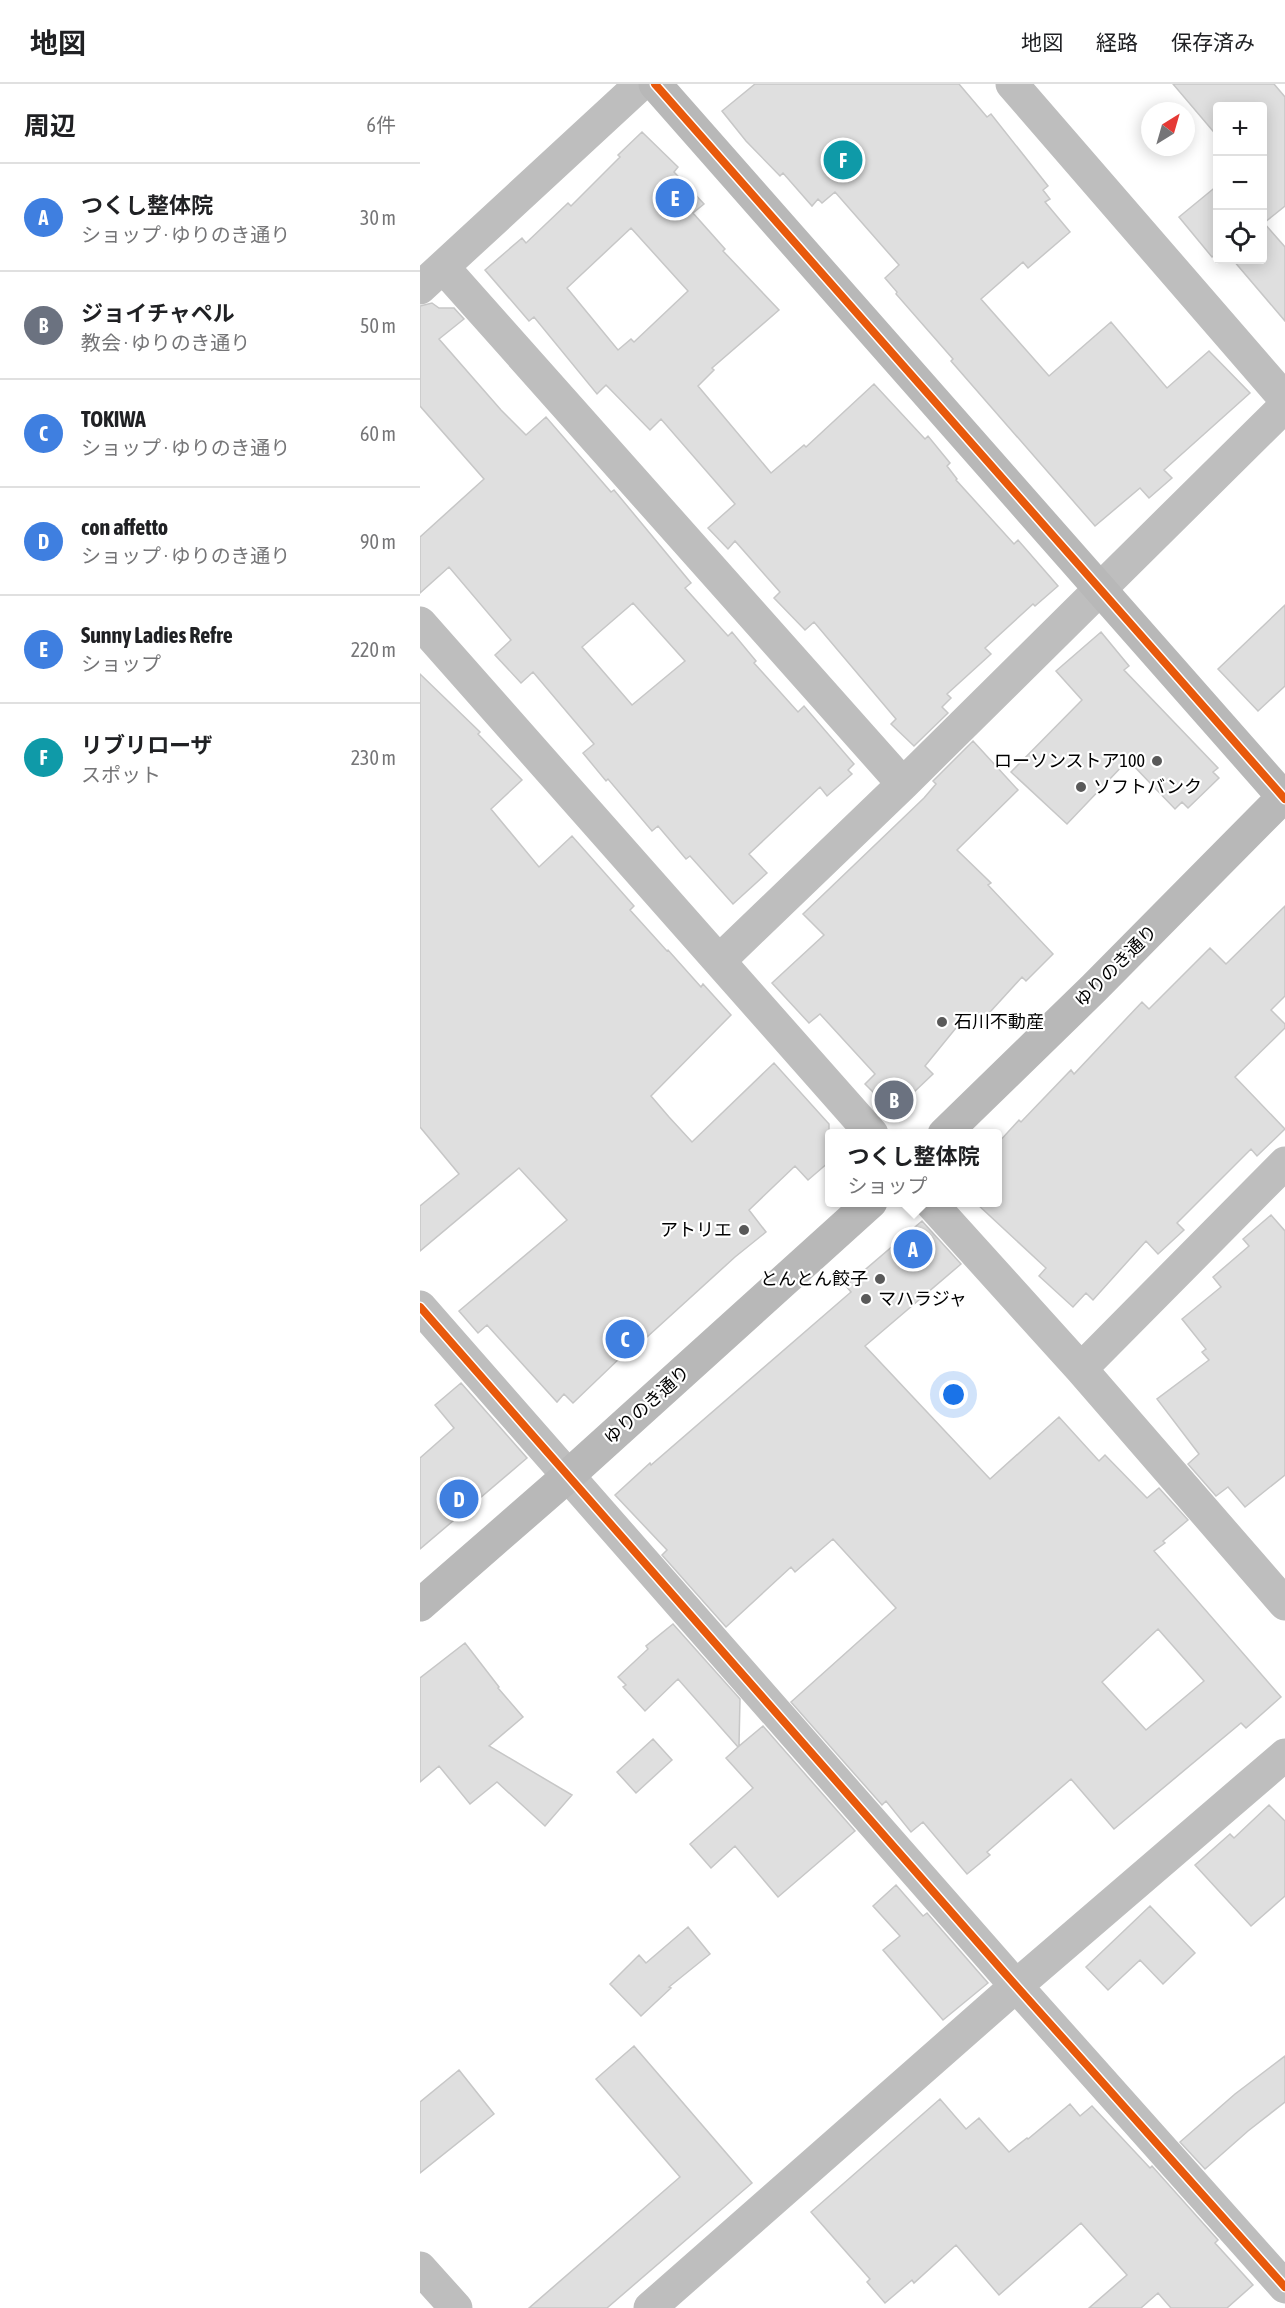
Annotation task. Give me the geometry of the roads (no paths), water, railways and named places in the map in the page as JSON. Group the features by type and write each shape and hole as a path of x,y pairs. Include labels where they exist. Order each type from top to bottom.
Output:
{"street":[{"path":"641,84 431,278 903,784"},
{"path":"655,84 1284,797"},
{"path":"1012,84 1285,399"},
{"path":"719,961 903,784 1285,406"},
{"path":"420,623 868,1129"},
{"name":"ゆりのき通り","path":"949,1129 1094,988 1284,797"},
{"path":"1081,1369 1280,1180"},
{"name":"ゆりのき通り","path":"420,1605 569,1476 867,1207"},
{"path":"934,1207 1081,1369 1285,1604"},
{"path":"420,1306 1016,1986 1285,2287"},
{"path":"650,2308 1016,1986 1285,1755"},
{"path":"420,2268 456,2308"}],"place":[{"name":"リブリローザ","path":"843,160"},
{"name":"Sunny Ladies Refre","path":"675,198"},
{"name":"ローソンストア100","path":"1157,761"},
{"name":"ソフトバンク","path":"1081,787"},
{"name":"石川不動産","path":"942,1022"},
{"name":"ジョイチャペル","path":"894,1100"},
{"name":"アトリエ","path":"744,1230"},
{"name":"つくし整体院","path":"913,1249"},
{"name":"とんとん餃子","path":"880,1279"},
{"name":"マハラジャ","path":"866,1299"},
{"name":"TOKIWA","path":"625,1339"},
{"name":"con affetto","path":"459,1499"}]}
